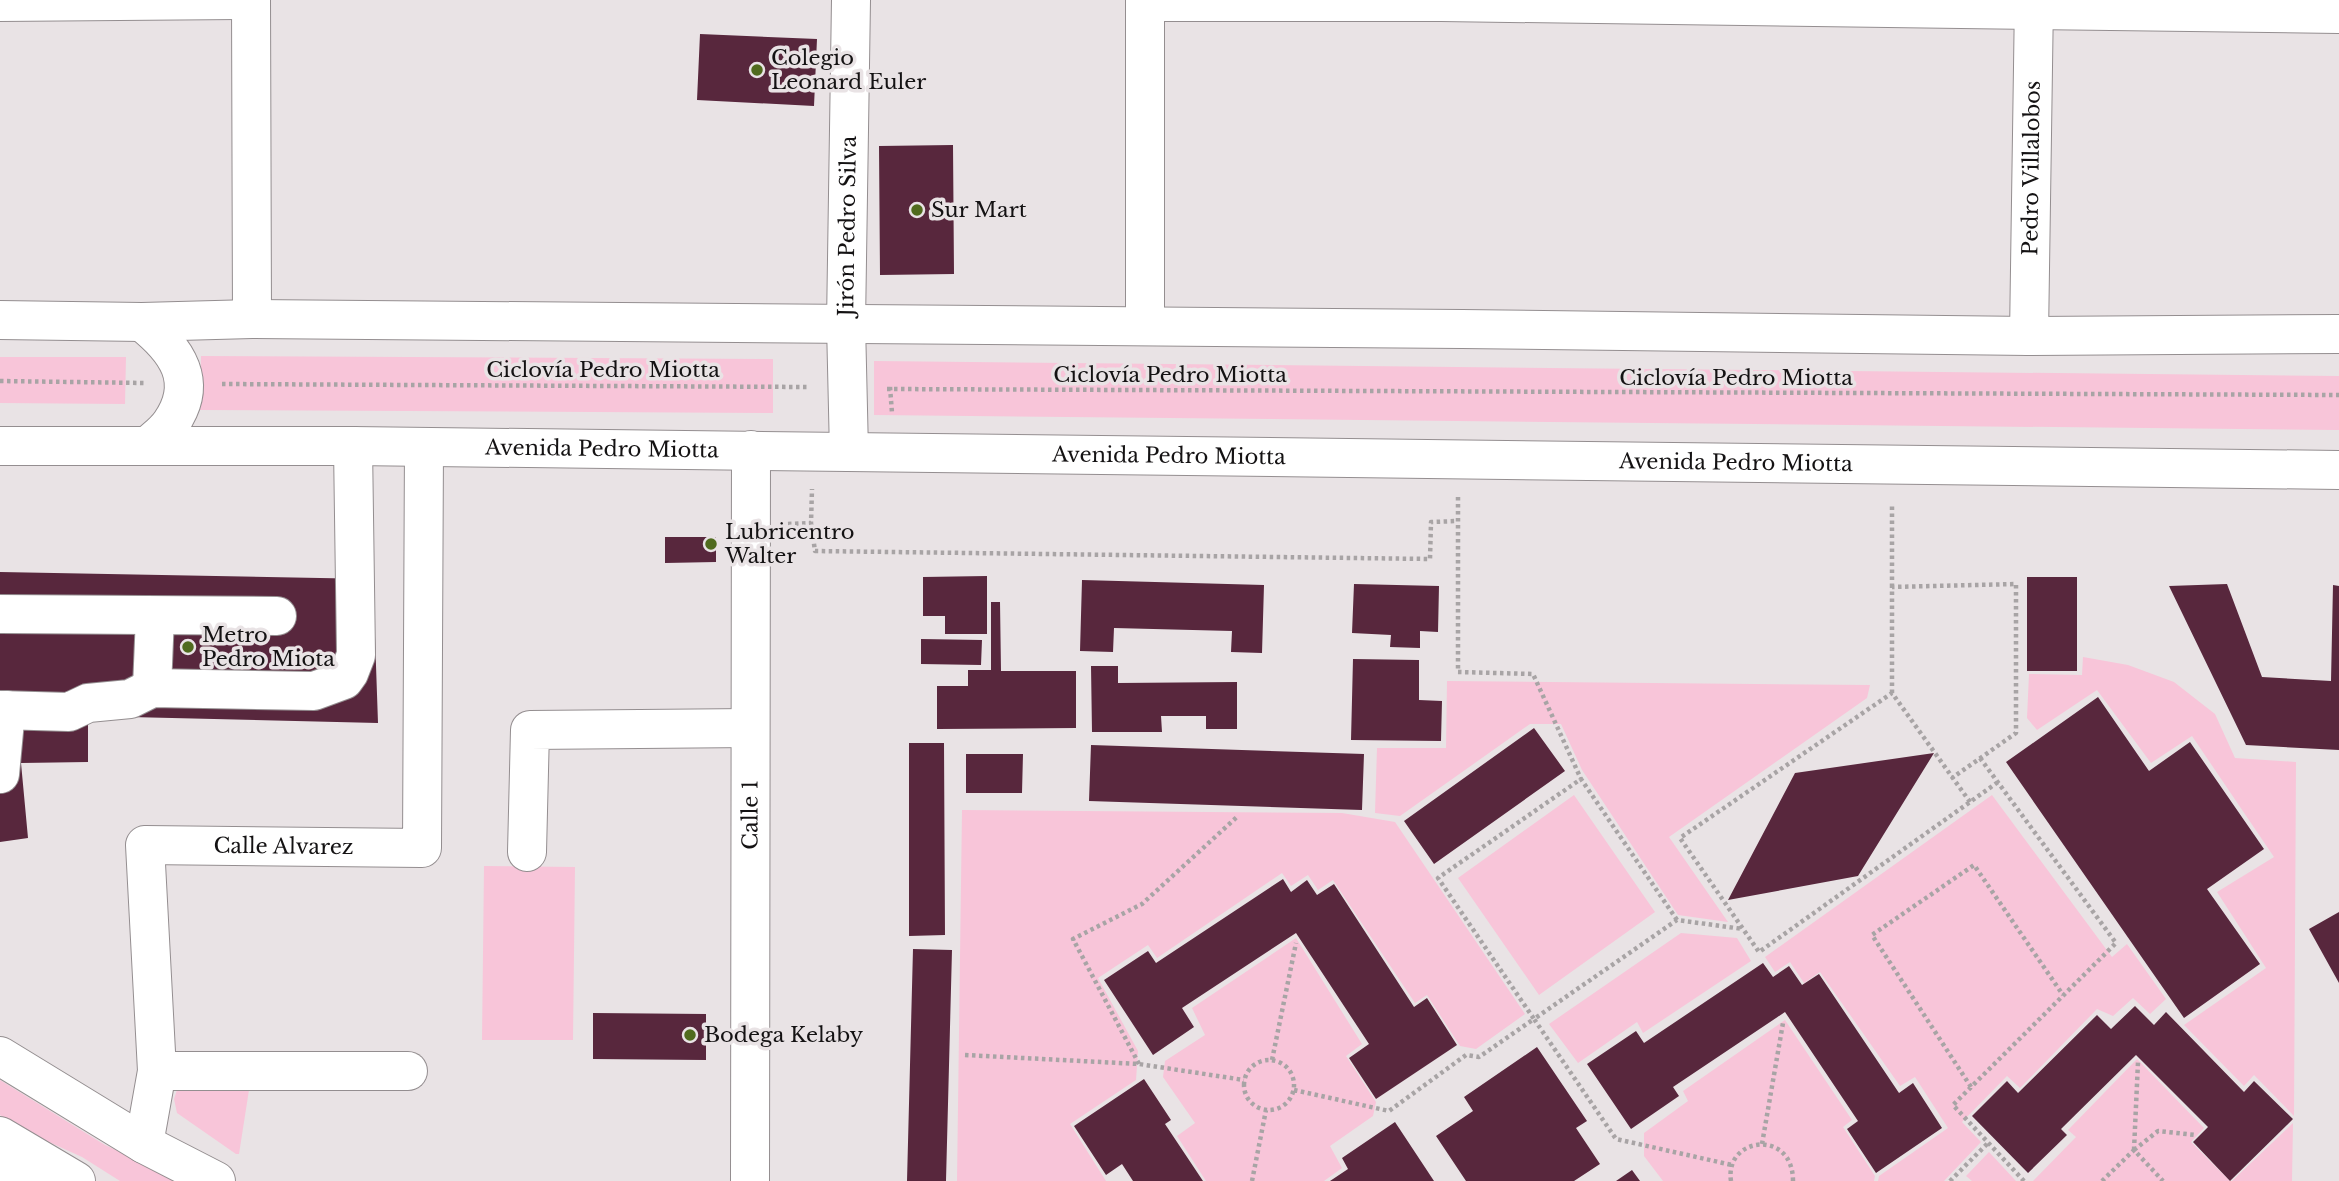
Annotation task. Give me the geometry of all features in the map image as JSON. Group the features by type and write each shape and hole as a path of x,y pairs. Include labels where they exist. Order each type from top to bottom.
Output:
{"street":[{"path":"0,2 239,0"},
{"path":"251,0 252,319"},
{"name":"Jirón Pedro Silva","path":"830,451 848,388 846,324 851,0"},
{"path":"1145,326 1145,1 2338,9"},
{"name":"Pedro Villalobos","path":"2029,336 2034,6"},
{"path":"0,320 142,322 252,319 1145,326 2029,336 2339,334"},
{"path":"142,322 170,346 181,365 184,384 181,401 171,424 148,446"},
{"name":"Avenida Pedro Miotta","path":"0,446 751,450 2339,470"},
{"path":"0,774 3,710 69,712 88,703 130,699 152,688 314,691 336,684 349,673 356,655 353,446"},
{"name":"Calle Alvarez","path":"157,1071 145,845 422,848 424,447"},
{"name":"Calle 1","path":"750,1181 751,450"},
{"path":"0,614 277,616"},
{"path":"152,688 155,616"},
{"path":"527,852 530,730 750,728"},
{"path":"0,1056 144,1144 216,1181"},
{"path":"144,1144 157,1071 408,1071"},
{"path":"0,1136 76,1181"},
{"path":"0,1158 24,1181"}],"path":[{"name":"Ciclovía Pedro Miotta","path":"0,381 1447,393 2339,395"},
{"path":"830,451 811,523 815,551 1430,559 1431,522 1457,521"},
{"path":"1458,459 1458,672 1533,674 1581,779 1677,920"},
{"path":"1892,464 1892,693 1970,802"},
{"path":"784,524 811,523"},
{"path":"1892,587 2016,584 2017,733 1952,778"},
{"path":"1892,693 1679,838 1759,952 1998,782"},
{"path":"1980,758 2116,943 1953,1105 2024,1181"},
{"path":"1581,779 1438,878 1616,1139 1732,1165"},
{"path":"1139,1064 1073,939 1142,904 1238,816"},
{"path":"1971,1087 1872,935 1974,865 2063,995"},
{"path":"1294,1090 1389,1111 1466,1055 1479,1057 1677,920 1743,929"},
{"path":"1272,1060 1296,943"},
{"path":"1762,1144 1783,1023"},
{"path":"965,1055 1139,1064 1244,1080"},
{"path":"1272,1060 1279,1061 1289,1069 1294,1079 1294,1090 1290,1101 1281,1108 1259,1109 1250,1102 1244,1092 1244,1080 1248,1070 1257,1062 1272,1060"},
{"path":"2138,1062 2134,1150 2163,1181"},
{"path":"1252,1181 1266,1110"},
{"path":"2102,1181 2158,1130 2195,1135"},
{"path":"1950,1181 1987,1143"},
{"path":"1731,1181 1732,1165 1738,1154 1748,1147 1762,1144 1781,1150 1789,1159 1793,1181"}],"shaded area":[{"path":"201,356 773,359 773,413 200,410"},
{"path":"0,357 126,357 125,404 0,403"},
{"path":"874,361 2339,376 2339,430 874,415"},
{"path":"2083,657 2128,665 2174,682 2215,714 2235,758 2296,762 2294,1116 2254,1075 2244,1086 2184,1025 2266,968 2217,892 2274,857 2192,736 2151,763 2097,690 2037,730 2027,718 2029,674 2082,675"},
{"path":"1447,681 1870,685 1867,698 1669,837 1728,922 1678,915 1582,770 1561,724 1530,724 1400,816 1375,813 1377,748 1446,748"},
{"path":"1574,795 1655,912 1539,995 1458,878"},
{"path":"1992,795 2112,957 2127,944 2166,999 2150,1014 2133,998 2113,1016 2097,1009 2020,1088 2007,1076 1962,1122 1981,1142 1944,1181 1878,1181 1879,1176 1948,1128 1915,1077 1900,1086 1820,972 1804,983 1790,962 1775,972 1765,957"},
{"path":"962,810 1342,813 1395,822 1525,1014 1476,1049 1460,1046 1427,995 1415,1003 1333,880 1318,890 1308,875 1291,886 1282,873 1157,958 1148,945 1098,978 1138,1051 1136,1080 1070,1124 1106,1181 957,1181"},
{"path":"484,866 575,867 573,1040 482,1040"},
{"path":"1681,933 1737,938 1751,961 1643,1033 1637,1022 1578,1063 1549,1024"},
{"path":"1296,938 1362,1044 1346,1056 1376,1102 1373,1116 1330,1146 1342,1168 1324,1181 1206,1181 1177,1136 1195,1123 1163,1077 1165,1061 1205,1035 1192,1008"},
{"path":"1785,1020 1852,1120 1843,1127 1875,1176 1874,1181 1663,1181 1644,1156 1644,1133 1688,1101 1683,1091"},
{"path":"2137,1059 2204,1128 2191,1142 2230,1181 2033,1181 2076,1137 2068,1130"},
{"path":"0,1080 105,1145 185,1181 120,1181 82,1157 18,1128 0,1115"},
{"path":"178,1087 249,1090 239,1154 177,1113 174,1099"},
{"path":"2293,1123 2292,1181 2232,1181"},
{"path":"1989,1152 2016,1181 1972,1181 1966,1176"}],"building":[{"name":"Colegio Leonard Euler","path":"700,34 817,39 814,106 697,100"},
{"name":"Sur Mart","path":"953,145 954,274 880,275 879,146"},
{"path":"665,537 716,537 716,562 665,563"},
{"name":"Metro Pedro Miota","path":"0,572 373,579 378,723 88,716 88,762 21,763 28,838 0,842"},
{"path":"987,576 987,634 945,634 945,616 923,616 923,577"},
{"path":"2027,577 2077,577 2077,671 2027,671"},
{"path":"1082,580 1264,585 1262,653 1231,652 1232,631 1114,628 1113,652 1080,651"},
{"path":"1354,584 1439,586 1438,632 1420,631 1420,648 1390,647 1391,635 1352,633"},
{"path":"2227,584 2262,677 2331,681 2333,585 2339,586 2339,750 2246,745 2169,586"},
{"path":"991,602 1000,602 1001,671 1076,671 1076,728 937,729 937,686 968,686 968,670 991,670"},
{"path":"921,639 982,640 981,665 921,664"},
{"path":"1353,659 1419,660 1419,700 1442,701 1441,741 1351,740"},
{"path":"1091,666 1118,666 1118,683 1237,682 1237,729 1206,729 1206,716 1161,716 1162,732 1092,732"},
{"path":"2098,697 2149,771 2190,742 2264,849 2207,889 2260,964 2184,1018 2006,762"},
{"path":"1534,728 1565,771 1434,864 1404,821"},
{"path":"909,743 944,743 945,935 909,936"},
{"path":"1091,745 1364,754 1362,810 1089,801"},
{"path":"1934,753 1858,876 1728,900 1795,773"},
{"path":"966,754 1023,754 1022,793 966,793"},
{"path":"1283,879 1291,892 1307,880 1317,895 1334,884 1414,1007 1427,998 1457,1045 1376,1099 1349,1058 1369,1044 1296,933 1182,1008 1194,1027 1153,1055 1104,980 1148,951 1156,963"},
{"path":"2339,912 2339,983 2309,929"},
{"path":"913,949 952,950 946,1181 907,1181"},
{"path":"1763,963 1773,977 1789,966 1802,985 1819,974 1899,1093 1913,1083 1942,1128 1876,1173 1847,1129 1858,1121 1785,1012 1673,1087 1679,1096 1631,1129 1587,1064 1636,1031 1644,1043"},
{"path":"2135,1006 2154,1025 2166,1012 2244,1092 2254,1081 2293,1119 2230,1181 2193,1142 2208,1127 2136,1055 2061,1129 2067,1135 2028,1173 1972,1116 2007,1081 2018,1093 2097,1015 2111,1029"},
{"path":"593,1013 706,1014 706,1060 593,1059"},
{"path":"1537,1047 1587,1121 1576,1128 1600,1164 1574,1181 1466,1181 1436,1136 1473,1111 1464,1097"},
{"path":"1144,1079 1171,1120 1165,1124 1203,1181 1133,1181 1122,1164 1106,1175 1074,1126"},
{"path":"1395,1122 1434,1181 1330,1181 1348,1169 1342,1158"},
{"path":"1632,1170 1640,1181 1616,1181"}],"place":[{"name":"Colegio Leonard Euler","path":"757,70"},
{"name":"Sur Mart","path":"917,210"},
{"name":"Lubricentro Walter","path":"711,544"},
{"name":"Metro Pedro Miota","path":"188,647"},
{"name":"Bodega Kelaby","path":"690,1035"}]}
